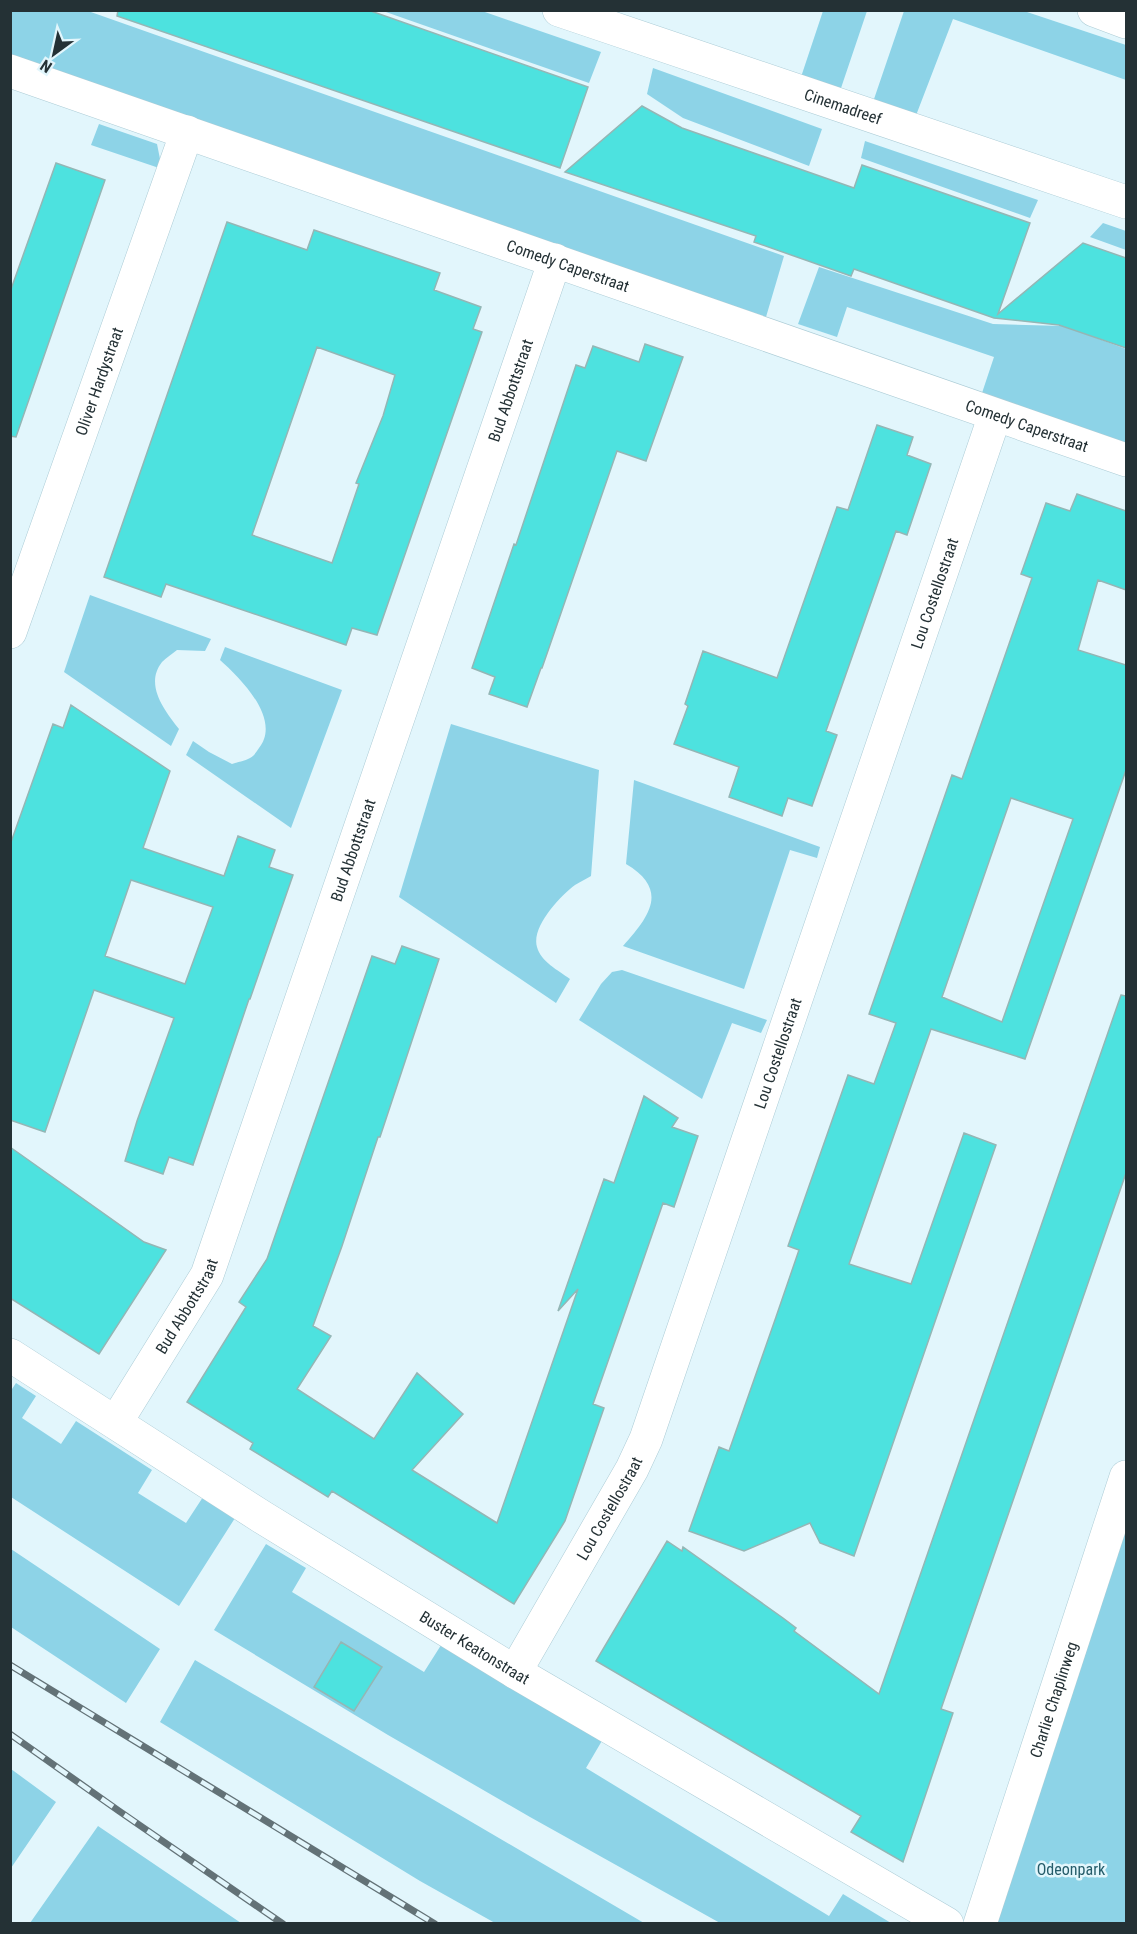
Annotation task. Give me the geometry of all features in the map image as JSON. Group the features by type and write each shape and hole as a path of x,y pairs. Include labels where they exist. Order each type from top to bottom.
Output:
{"street":[{"name":"Cinemadreef","path":"560,10 1126,202"},
{"path":"1094,10 1126,22"},
{"name":"Comedy Caperstraat","path":"10,71 1126,460"},
{"name":"Oliver Hardystraat","path":"10,632 187,132"},
{"name":"Bud Abbottstraat","path":"116,1422 207,1275 555,260"},
{"name":"Lou Costellostraat","path":"515,1672 632,1469 646,1439 995,415"},
{"name":"Buster Keatonstraat","path":"10,1355 262,1517 515,1672 947,1923"},
{"name":"Charlie Chaplinweg","path":"980,1923 1126,1477"}],"green space":[{"path":"11,11 88,11 784,256 766,317 11,57"},
{"path":"383,11 482,11 601,52 589,83"},
{"path":"823,11 867,11 840,91 801,77"},
{"path":"904,11 1024,11 1126,45 1126,80 953,19 915,118 873,102"},
{"path":"653,68 822,129 809,166 683,118 647,94"},
{"path":"99,124 157,144 162,169 91,145"},
{"path":"865,141 1038,200 1030,218 861,158"},
{"path":"1103,223 1126,231 1126,250 1090,237"},
{"path":"819,267 993,324 1064,326 1126,349 1126,446 981,396 994,357 847,307 837,337 798,324"},
{"path":"90,595 211,639 205,651 177,650 162,662 157,671 155,680 158,697 179,729 171,746 64,672"},
{"path":"225,647 342,690 291,828 186,755 193,741 232,764 253,756 265,737 262,712 256,700 238,677 220,660"},
{"path":"451,724 599,770 591,876 575,885 555,904 542,921 536,939 542,957 570,979 556,1003 399,897"},
{"path":"634,780 820,847 817,858 790,850 744,989 623,946 641,925 651,904 648,884 640,874 626,864"},
{"path":"622,970 767,1020 761,1033 732,1023 702,1099 579,1020 601,984 612,972"},
{"path":"16,1383 36,1396 22,1418 61,1444 76,1421 152,1470 138,1493 186,1523 203,1497 235,1518 179,1606 11,1497 10,1392"},
{"name":"Odeonpark","path":"1126,1519 1126,1923 997,1924"},
{"path":"266,1544 306,1568 292,1592 424,1672 443,1642 603,1739 586,1768 829,1916 843,1894 891,1923 720,1923 388,1735 214,1630"},
{"path":"11,1549 160,1649 126,1703 11,1627"},
{"path":"195,1660 644,1923 495,1923 420,1881 160,1722"},
{"path":"11,1769 56,1802 11,1868"},
{"path":"98,1826 241,1923 30,1923"}],"building":[{"path":"118,10 368,10 588,87 560,168 117,16"},
{"path":"642,106 682,128 854,188 862,165 1030,223 998,314 1083,243 1126,258 1126,348 1059,325 994,318 854,269 851,276 754,242 756,236 565,172"},
{"path":"56,163 105,180 16,437 10,436 10,292"},
{"path":"227,222 307,250 314,230 440,273 434,290 481,307 473,329 482,332 377,635 352,628 346,645 166,584 161,597 104,577","holes":["317,347 395,375 383,416 356,483 359,484 332,563 252,535"]},
{"path":"645,344 683,357 646,461 617,451 527,707 489,694 495,677 472,668 576,365 585,368 593,346 639,362"},
{"path":"877,425 913,437 907,455 931,464 907,535 896,531 826,731 837,735 812,806 788,798 782,816 729,797 739,767 674,744 688,706 685,704 703,651 777,678 837,507 848,510"},
{"path":"1077,494 1126,511 1126,590 1098,580 1078,650 1126,665 1126,770 1025,1059 931,1029 849,1264 911,1284 964,1133 996,1145 854,1556 820,1543 810,1523 744,1551 689,1531 719,1447 729,1451 776,1317 799,1250 788,1246 848,1075 874,1084 896,1023 869,1014 952,775 962,779 1032,578 1021,574 1046,503 1070,511","holes":["1011,798 1073,819 1002,1022 942,997"]},
{"path":"71,705 170,771 143,848 224,876 238,836 275,850 269,867 293,875 193,1165 169,1157 163,1174 125,1161 174,1018 94,990 45,1132 10,1120 10,845 53,724 63,728","holes":["131,880 213,907 185,984 105,956"]},
{"path":"402,946 439,959 380,1137 378,1137 313,1326 331,1336 297,1389 374,1439 417,1373 463,1414 412,1470 497,1523 578,1289 558,1311 604,1179 614,1183 644,1096 678,1118 672,1127 698,1136 674,1207 663,1203 593,1404 604,1408 565,1521 514,1604 332,1491 328,1497 250,1449 253,1443 187,1402 246,1307 239,1302 267,1259 372,956 395,964"},
{"path":"1121,995 1126,996 1126,1173 941,1709 953,1713 903,1862 851,1832 861,1816 596,1661 667,1541 682,1551 683,1547 783,1618 796,1628 794,1631 879,1694"},
{"path":"10,1147 144,1242 166,1250 99,1354 10,1298"},
{"path":"341,1642 382,1667 354,1711 314,1687"}],"railway":[{"path":"10,1665 435,1924"},
{"path":"10,1734 283,1924"}]}
